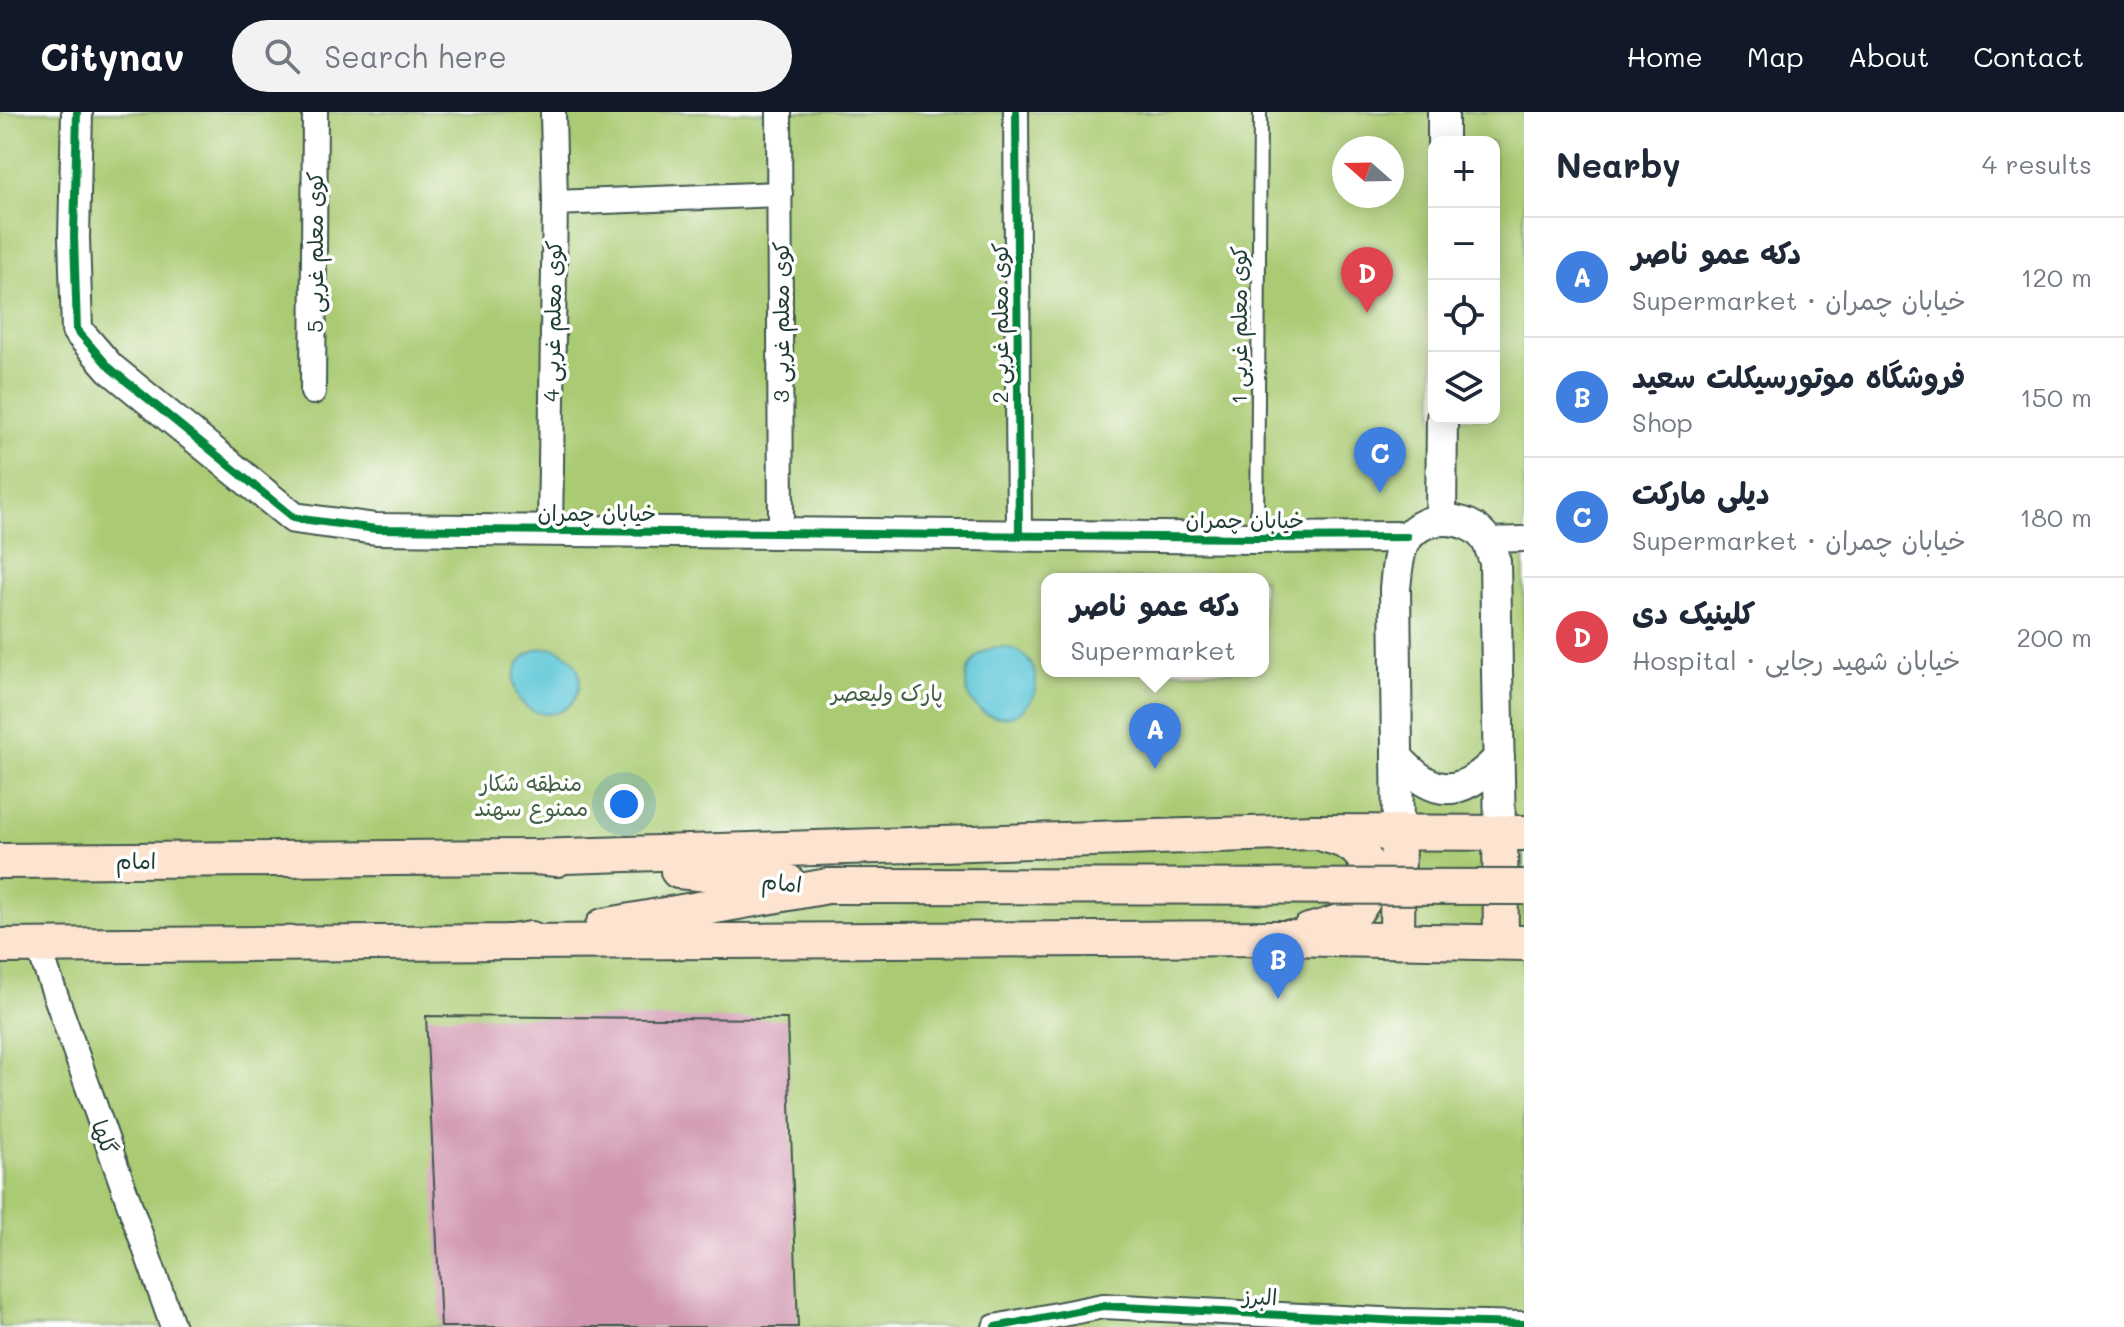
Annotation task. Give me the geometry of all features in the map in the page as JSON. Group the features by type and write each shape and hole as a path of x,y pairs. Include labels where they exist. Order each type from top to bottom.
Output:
{"main road":[{"path":"1285,938 1342,922 1363,905 1373,877 1364,854 1342,839 1314,832"},
{"path":"511,942 1285,938 1513,942 1512,832 1314,832 535,857"},
{"path":"1397,939 1398,832"},
{"name":"امام","path":"0,861 535,857 828,886"},
{"path":"828,886 1524,887"},
{"name":"امام","path":"0,946 511,942 828,886"}],"street":[{"name":"خیابان چمران","path":"77,112 74,237 77,330 110,368 294,518 376,529 1407,537"},
{"name":"کوی معلم غربی 5","path":"313,392 315,112"},
{"name":"کوی معلم غربی 4","path":"550,530 555,203 553,112"},
{"name":"کوی معلم غربی 3","path":"779,112 781,531"},
{"name":"کوی معلم غربی 2","path":"1016,112 1019,535"},
{"path":"1443,112 1443,136"},
{"path":"555,203 780,194"},
{"path":"1441,518 1442,424"},
{"path":"1398,832 1395,588 1399,558 1407,537 1441,518 1469,526 1487,540 1495,562 1499,758 1512,832"},
{"path":"1487,540 1524,539"},
{"path":"1397,757 1415,777 1438,787 1462,787 1479,779 1499,758"},
{"name":"گلها","path":"38,946 173,1327"},
{"name":"البرز","path":"995,1327 1103,1306 1524,1324"}],"lane":[{"name":"کوی معلم غربی 1","path":"1257,538 1260,112"}],"green space":[{"name":"منطقه شکار ممنوع سهند","path":"0,112 1524,112 1524,1327 0,1327"}],"water":[{"path":"1001,647 1020,653 1030,663 1036,682 1030,701 1020,711 1001,717 982,711 972,701 966,682 972,663 982,653"},
{"path":"541,648 553,648 565,653 575,663 580,681 578,694 565,709 553,714 541,714 529,709 519,699 514,687 514,675 519,663 529,653"}],"building":[{"path":"426,1016 787,1019 798,1327 441,1327"}],"cycle path":[{"path":"77,112 74,237 77,330 110,368 294,518 376,529 1407,537"},
{"path":"1016,112 1019,535"},
{"path":"995,1327 1103,1306 1524,1324"}],"place":[{"name":"کلینیک دی","path":"1367,313"},
{"name":"دیلی مارکت","path":"1380,493"},
{"name":"دکه عمو ناصر","path":"1155,769"},
{"name":"فروشگاه موتورسیکلت سعید","path":"1278,999"}],"park label":[{"name":"پارک ولیعصر","path":"887,692"}]}
